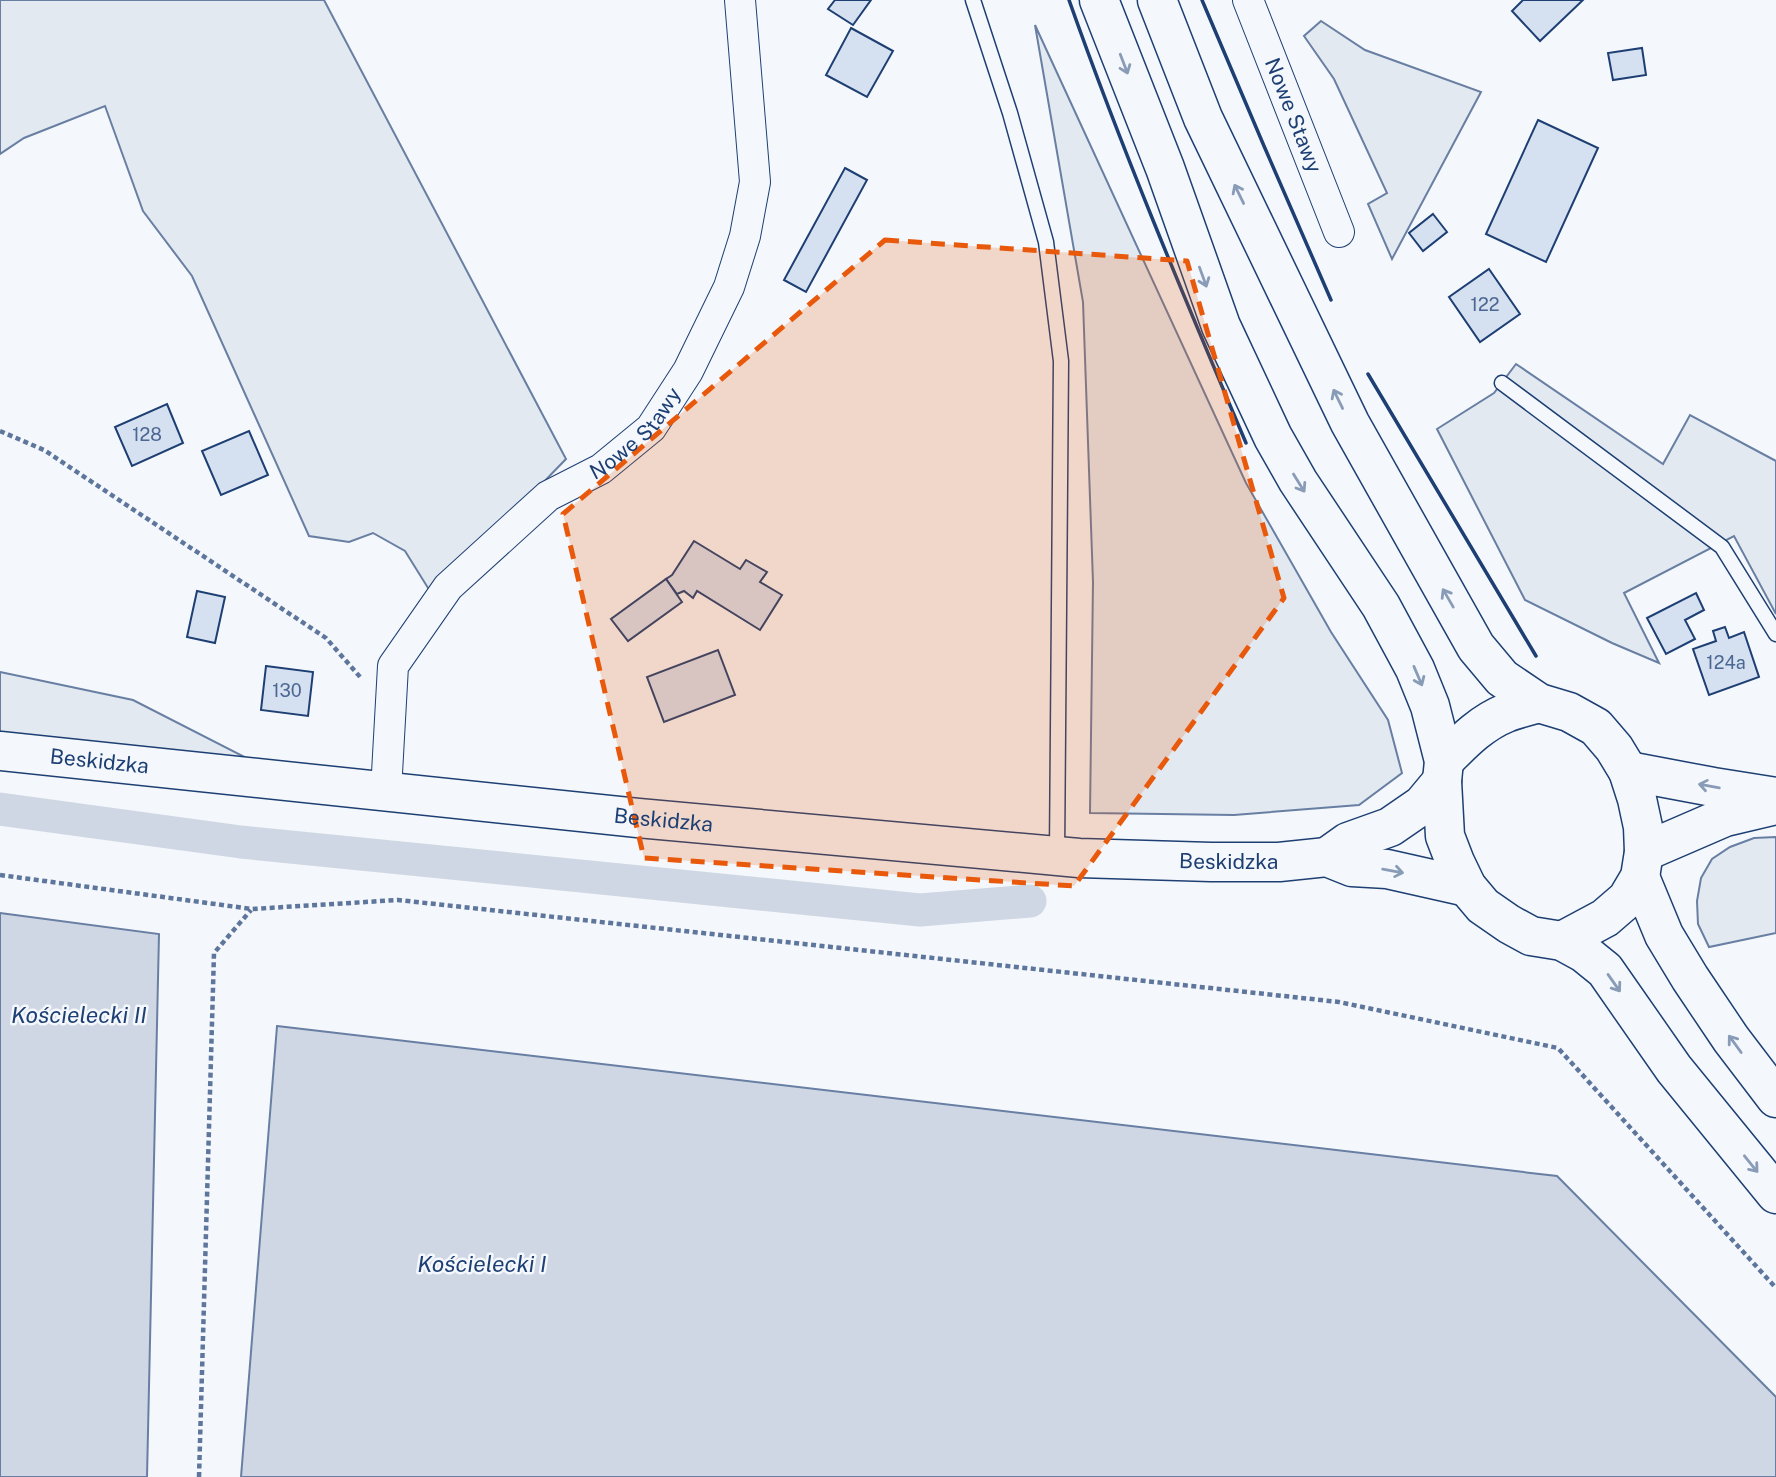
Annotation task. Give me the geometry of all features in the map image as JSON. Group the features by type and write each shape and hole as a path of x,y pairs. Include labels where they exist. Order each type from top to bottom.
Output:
{"main road":[{"path":"1099,0 1165,168 1221,326 1279,448 1381,606 1415,669 1430,706 1443,771 1445,836 1467,887 1483,906 1509,924 1531,936 1562,941 1584,953 1605,970 1674,1069 1776,1194"},
{"path":"1157,0 1203,118 1350,423 1476,648 1502,678 1539,703 1569,712 1596,727 1614,748 1628,771 1637,799 1643,827 1642,865 1664,935 1731,1039 1776,1098"},
{"path":"1443,771 1464,740 1484,724 1507,712 1539,703"},
{"name":"Beskidzka","path":"0,751 638,818 1057,856 1211,862 1279,862 1327,858 1352,867 1387,869 1467,887"},
{"name":"Beskidzka","path":"1327,858 1348,842 1390,827 1422,805 1443,771"},
{"path":"1628,771 1776,797"},
{"path":"1562,941 1605,918 1627,899 1642,865 1725,817 1776,805"}],"street":[{"name":"Nowe Stawy","path":"386,791 393,666 448,587 548,496 601,470 651,428 688,371 729,287 746,236 755,182 740,0"},
{"name":"Nowe Stawy","path":"1248,0 1339,232"}],"lane":[{"path":"973,0 1010,113 1046,242 1061,361 1057,856"},
{"path":"1502,383 1722,547 1776,634"}],"path":[{"path":"0,431 44,450 326,638 389,710"},
{"path":"0,875 252,909 398,900 1339,1002 1558,1048 1776,1288"},
{"path":"199,1477 214,953 252,909"}],"highlighted area":[{"path":"885,240 1187,261 1284,598 1074,886 644,858 563,514"}],"shaded area":[{"path":"0,0 324,0 566,459 433,596 405,551 373,533 349,542 309,536 192,276 143,211 105,106 24,138 0,154"},
{"path":"1321,21 1365,50 1481,92 1392,259 1368,204 1387,193 1334,79 1304,36"},
{"path":"1035,25 1246,483 1331,632 1388,720 1402,773 1359,805 1234,815 1090,813 1093,582 1083,302"},
{"path":"1516,364 1663,464 1690,415 1776,461 1776,614 1734,536 1624,593 1659,663 1525,600 1437,429 1494,393"},
{"path":"0,672 133,700 272,771 0,734"},
{"path":"1776,837 1776,933 1709,947 1698,924 1697,901 1701,878 1712,859 1730,847 1754,838"}],"water":[{"name":"Kościelecki II","path":"0,913 159,934 147,1477 0,1477"},
{"name":"Kościelecki I","path":"277,1026 1557,1176 1776,1397 1776,1477 241,1477"}],"building":[{"path":"835,0 871,0 853,25 828,9"},
{"path":"1523,0 1583,0 1540,41 1512,11"},
{"path":"851,28 893,51 867,97 826,75"},
{"path":"1642,48 1646,75 1613,80 1608,53"},
{"path":"1538,120 1598,148 1546,262 1486,234"},
{"path":"845,168 867,180 806,292 784,280"},
{"path":"1433,214 1447,232 1423,251 1409,233"},
{"path":"1489,269 1520,314 1480,342 1449,297"},
{"path":"167,404 183,443 132,466 115,427"},
{"path":"249,431 268,475 221,495 202,451"},
{"path":"694,541 740,569 746,560 767,572 760,582 782,595 760,630 697,591 693,598 684,591 677,594 666,579 672,575"},
{"path":"666,579 682,602 628,641 611,619"},
{"path":"197,591 225,597 215,643 187,637"},
{"path":"1696,593 1704,610 1685,620 1695,639 1666,654 1647,618"},
{"path":"1725,627 1729,638 1744,632 1759,677 1709,695 1693,649 1716,641 1713,631"},
{"path":"718,650 735,695 664,722 647,677"},
{"path":"266,666 313,672 308,716 261,710"}],"waterway":[{"path":"0,809 241,842 920,910 1030,901"}],"wall":[{"path":"1069,0 1132,168 1246,443"},
{"path":"1202,0 1331,300"},
{"path":"1368,374 1536,656"}]}
